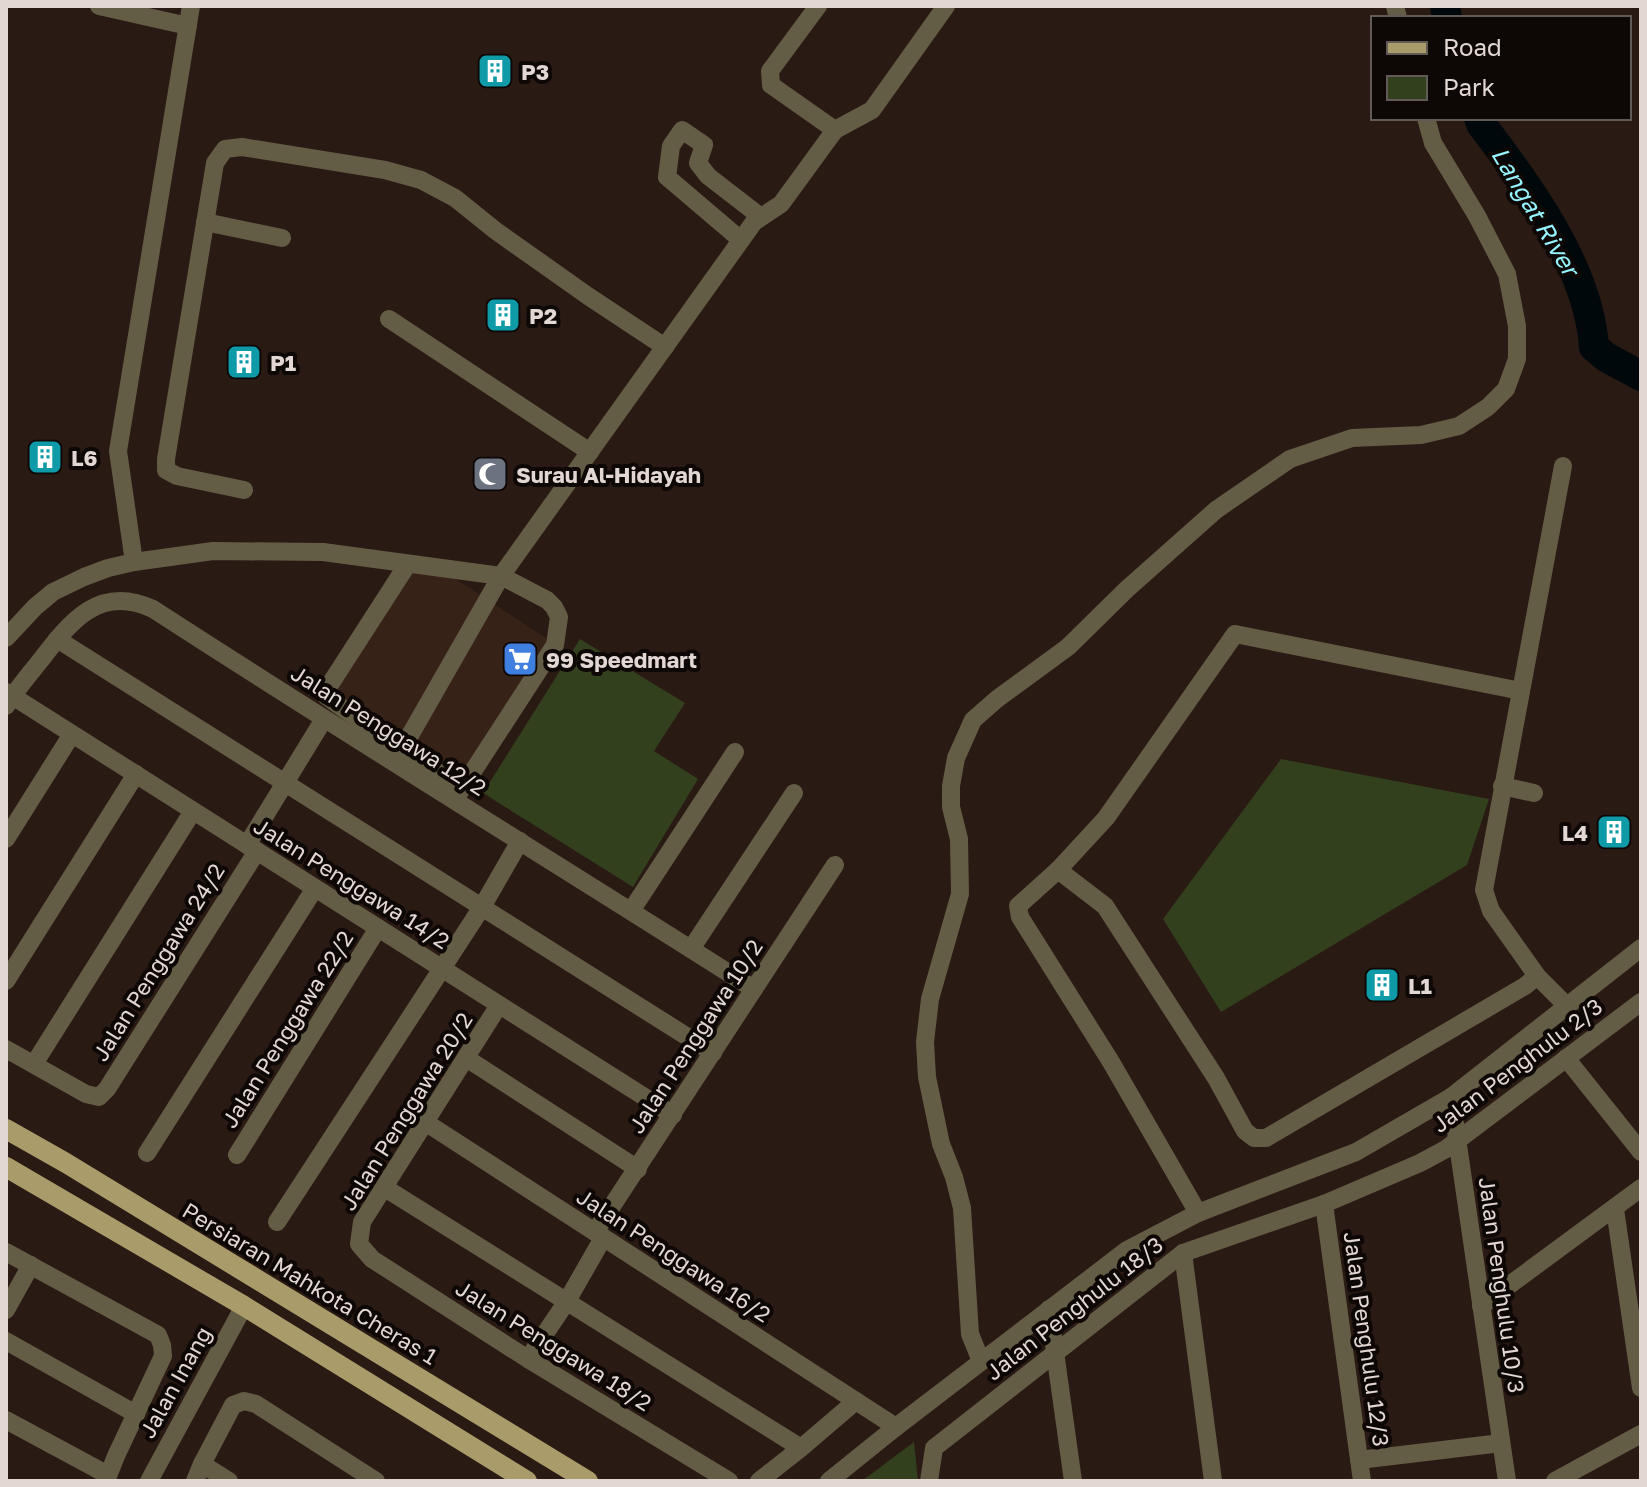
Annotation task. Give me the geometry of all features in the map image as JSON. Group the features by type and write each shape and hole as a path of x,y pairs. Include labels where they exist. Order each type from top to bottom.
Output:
{"main road":[{"name":"Persiaran Mahkota Cheras 1","path":"6,1129 588,1481"},
{"path":"6,1167 244,1306 527,1481"}],"street":[{"path":"99,6 188,26"},
{"path":"134,562 118,451 191,6"},
{"path":"818,6 770,71 771,85 835,130"},
{"path":"401,751 501,576 754,222 781,204 835,130 872,110 946,6"},
{"path":"981,1361 970,1334 962,1208 941,1144 927,1077 925,1042 930,999 960,894 959,839 951,807 956,758 973,720 1068,647 1127,589 1216,510 1290,459 1352,438 1421,435 1459,426 1488,407 1506,389 1517,359 1517,326 1507,274 1477,216 1433,143 1427,120"},
{"path":"741,240 667,177 671,146 682,130 704,145 698,163 708,176 761,217"},
{"path":"244,490 177,476 166,470 215,163 225,149 242,147 397,173 421,180 455,198 576,288 665,347"},
{"path":"205,222 282,238"},
{"path":"389,319 590,452"},
{"path":"1563,466 1484,890 1491,911 1537,976 1567,1006"},
{"path":"6,638 53,592 84,577 134,562 213,551 323,552 501,576 547,600 554,607 559,617 555,645 459,793 326,696 329,686 407,565"},
{"name":"Jalan Penggawa 12/2","path":"8,698 57,639 86,610 104,602 138,602 324,719 459,793 520,841 754,989"},
{"path":"1198,1213 1111,1062 1020,917 1018,906 1058,870 1106,818 1235,634 1521,691"},
{"path":"57,639 713,1053"},
{"name":"Jalan Penggawa 14/2","path":"8,698 136,774 673,1115"},
{"name":"Jalan Penggawa 24/2","path":"34,1064 86,1094 99,1097 107,1089 252,848 284,782 324,719"},
{"path":"6,839 72,734"},
{"path":"631,911 735,752"},
{"path":"6,981 136,774"},
{"path":"1502,786 1534,793"},
{"path":"691,949 794,793"},
{"path":"6,1049 34,1064 193,811"},
{"path":"277,1222 443,969 520,841"},
{"name":"Jalan Penggawa 10/2","path":"528,1359 567,1301 599,1235 638,1169 835,865"},
{"path":"1058,870 1105,906 1216,1078 1245,1131 1254,1138 1266,1138 1525,986 1537,976"},
{"path":"147,1153 315,888"},
{"name":"Jalan Penggawa 22/2","path":"237,1155 378,928"},
{"path":"829,1481 1127,1250 1198,1213 1356,1152 1451,1097 1641,948"},
{"name":"Jalan Penghulu 2/3","path":"1420,1163 1457,1142 1641,1002"},
{"name":"Jalan Penggawa 20/2","path":"359,1244 362,1222 499,1005"},
{"path":"466,1058 638,1169"},
{"path":"1566,1058 1641,1152"},
{"name":"Jalan Penghulu 10/3","path":"1451,1097 1487,1302 1507,1481"},
{"name":"Jalan Penggawa 16/2","path":"425,1122 896,1427"},
{"name":"Jalan Penghulu 18/3","path":"929,1481 934,1448 1183,1253 1324,1204 1420,1163"},
{"path":"385,1188 801,1448"},
{"path":"1487,1302 1641,1188"},
{"name":"Jalan Penghulu 12/3","path":"1324,1204 1362,1481"},
{"path":"1615,1209 1641,1388"},
{"name":"Jalan Penggawa 18/2","path":"359,1244 372,1259 528,1359 729,1481"},
{"path":"6,1252 158,1335 163,1356 107,1478 6,1420"},
{"path":"1183,1253 1213,1481"},
{"path":"6,1310 31,1265"},
{"name":"Jalan Inang","path":"149,1481 244,1306"},
{"path":"1049,1309 1073,1481"},
{"path":"6,1341 136,1414"},
{"path":"229,1481 198,1472 233,1405 244,1401 256,1404 376,1481"},
{"path":"759,1481 856,1401"},
{"path":"1555,1481 1641,1434"},
{"path":"1359,1460 1501,1443"}],"shaded area":[{"path":"413,571 451,576 552,642 465,777 333,695"}],"green space":[{"path":"580,639 685,703 654,751 698,779 633,887 483,793"},
{"path":"1281,759 1489,799 1467,865 1221,1012 1163,919"},
{"path":"914,1442 918,1481 862,1481"}],"waterway":[{"name":"Langat River","path":"1445,6 1447,16"},
{"name":"Langat River","path":"1480,120 1536,201 1568,258 1590,317 1594,347 1641,376"}],"place":[{"name":"P3","path":"495,71"},
{"name":"P2","path":"503,315"},
{"name":"P1","path":"244,362"},
{"name":"L6","path":"45,457"},
{"name":"Surau Al-Hidayah","path":"490,474"},
{"name":"99 Speedmart","path":"520,659"},
{"name":"L4","path":"1614,832"},
{"name":"L1","path":"1382,985"}]}
